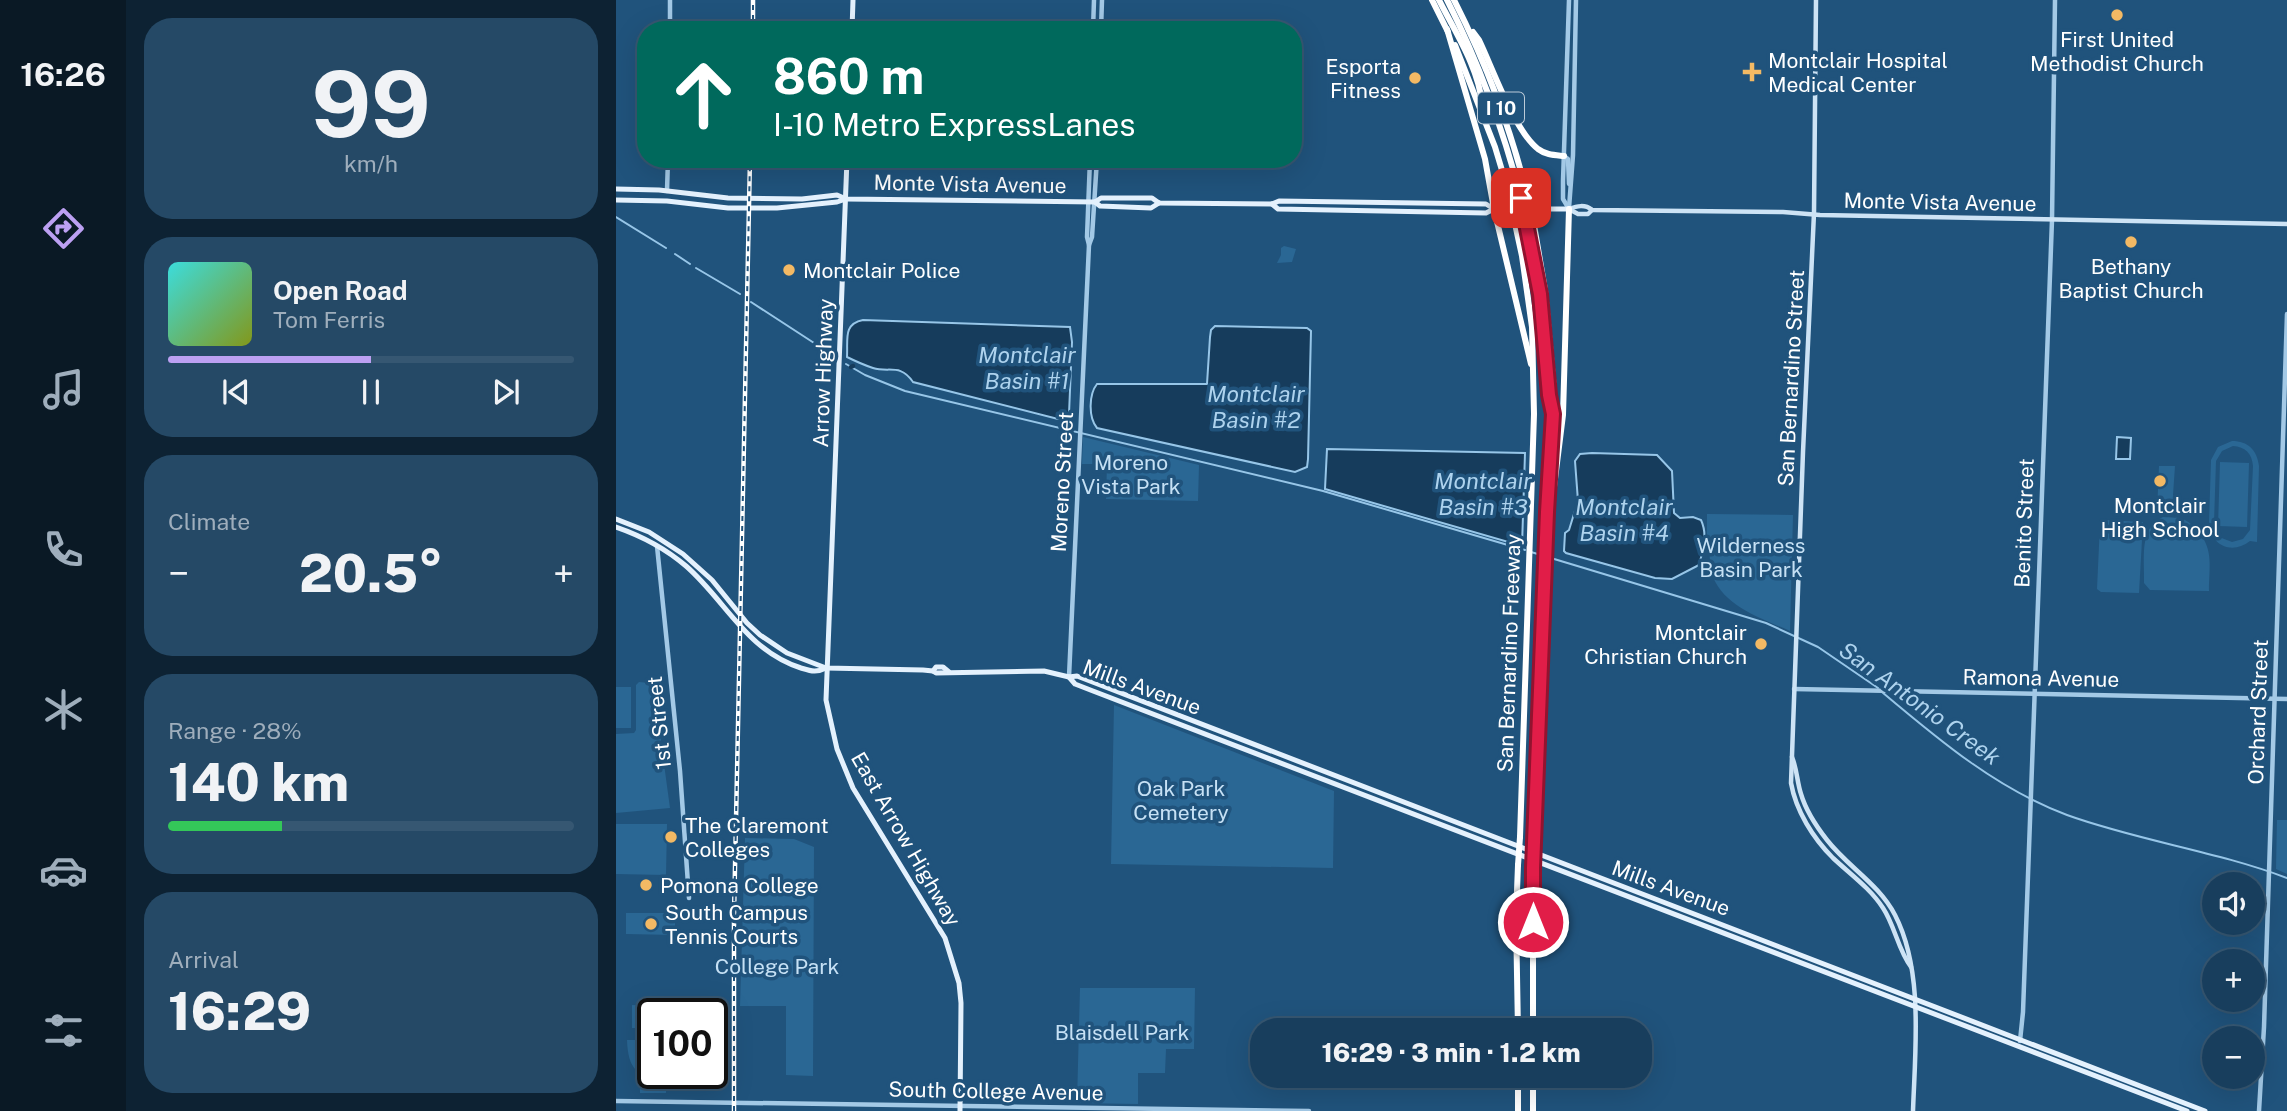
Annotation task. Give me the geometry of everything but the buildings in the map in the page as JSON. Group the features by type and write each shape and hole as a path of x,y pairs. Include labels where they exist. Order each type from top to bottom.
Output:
{"highway":[{"name":"San Bernardino Freeway","path":"1432,0 1483,113 1510,197 1531,315 1534,414 1518,865 1518,1018"},
{"path":"1439,0 1477,82 1483,113"},
{"path":"1447,0 1486,85 1525,198"},
{"name":"San Bernardino Freeway","path":"1454,0 1505,118 1525,198 1549,324 1554,390 1533,868 1533,1018"},
{"path":"1465,22 1479,40 1516,119 1528,138 1543,152 1564,156"},
{"path":"1447,29 1485,159 1494,209 1533,372"},
{"path":"1547,512 1553,495 1563,415 1569,209"},
{"path":"1518,1088 1518,1111"},
{"path":"1533,1088 1533,1111"}],"main road":[{"path":"852,21 853,0"},
{"name":"San Bernardino Street","path":"1816,0 1814,213 1791,757 1801,795 1814,821 1835,850 1886,900 1905,939 1911,959 1915,1007 1913,1111"},
{"name":"Arrow Highway","path":"830,587 847,168"},
{"name":"Monte Vista Avenue","path":"616,189 728,198 802,200 837,195 846,198 1091,202 1102,206 1152,208 1159,203"},
{"name":"Monte Vista Avenue","path":"616,200 667,201 729,208 777,208 837,202 846,198"},
{"name":"Monte Vista Avenue","path":"1091,202 1102,198 1152,198 1159,203 1272,204 1278,209 1434,213 1486,213 1494,209 1569,209 1578,214 1588,214 1592,210 1814,213 2287,224"},
{"path":"616,519 649,532 671,545 712,580 760,635 787,653 826,668"},
{"path":"616,527 657,546 683,564 706,586 740,628 768,652 783,661 809,670 817,672 826,668"},
{"name":"East Arrow Highway","path":"830,587 826,668 828,715 844,769 853,788 946,938 961,1003 960,1109"},
{"name":"Mills Avenue","path":"826,668 933,671 936,667 943,667 949,672 1044,671 1069,677 1075,684 1772,943 2187,1111"},
{"name":"Mills Avenue","path":"1183,722 1642,903 1783,954 1915,1007 2206,1111"}],"street":[{"path":"670,0 670,21"},
{"path":"1093,21 1094,0"},
{"path":"1101,21 1102,0"},
{"path":"1569,0 1563,200 1569,209"},
{"path":"1569,209 1576,0"},
{"name":"Benito Street","path":"2019,1043 2023,1012 2052,220 2054,0"},
{"path":"1564,156 1568,159 1571,191"},
{"path":"667,191 668,168"},
{"name":"Moreno Street","path":"1069,677 1088,245 1092,237 1090,168"},
{"name":"Moreno Street","path":"1091,202 1096,168"},
{"name":"Orchard Street","path":"2259,1111 2287,314"},
{"name":"1st Street","path":"657,546 680,771 689,898"},
{"name":"Ramona Avenue","path":"1794,689 2287,699"},
{"name":"South College Avenue","path":"616,1101 960,1109 1309,1111"}],"green space":[{"path":"1284,246 1296,249 1292,262 1277,263 1281,248"},
{"name":"Moreno Vista Park","path":"1083,437 1199,465 1198,501 1106,499 1107,464 1082,464"},
{"path":"2238,441 2251,448 2256,455 2259,466 2257,542 2250,541 2230,548 2218,542 2211,531 2211,460 2218,447","holes":["2237,447 2247,452 2253,466 2250,530 2243,539 2232,542 2219,537 2214,523 2216,461 2222,451"]},
{"path":"2220,462 2249,463 2247,527 2218,526"},
{"path":"2159,466 2175,466 2173,495 2178,496 2177,513 2157,512"},
{"name":"Wilderness Basin Park","path":"1707,514 1793,515 1790,631 1746,611 1719,587 1711,569 1707,543"},
{"path":"2163,517 2186,521 2203,538 2210,559 2209,591 2150,590 2144,583 2146,537 2155,522"},
{"path":"2105,520 2143,522 2139,593 2101,592 2097,589 2100,524"},
{"path":"639,682 650,683 659,688 661,742 670,808 616,813 616,734 634,733 636,730 636,685"},
{"path":"616,687 631,687 631,728 616,728"},
{"name":"Oak Park Cemetery","path":"1114,705 1334,791 1333,868 1111,864"},
{"path":"2277,820 2287,820 2287,874 2276,869"},
{"path":"616,824 667,824 666,875 616,874"},
{"name":"College Park","path":"745,838 794,839 814,847 813,1076 786,1075 786,1006 740,1006"},
{"name":"South Campus Tennis Courts","path":"626,913 675,913 675,935 626,934"},
{"name":"Blaisdell Park","path":"1080,988 1195,988 1194,1049 1166,1049 1165,1073 1138,1073 1138,1104 1077,1103"},
{"path":"632,1005 637,1005 637,1028 632,1028"},
{"path":"627,1040 637,1040 637,1071 632,1065"},
{"path":"640,1089 666,1089 666,1093 640,1093"}],"water":[{"name":"Montclair Basin #1","path":"863,320 1070,327 1072,342 1069,414 1066,418 1058,419 913,382 904,372 870,367 847,357 849,329"},
{"name":"Montclair Basin #2","path":"1215,326 1307,328 1311,331 1307,467 1295,472 1097,428 1092,418 1091,406 1092,394 1097,384 1207,384 1210,337"},
{"path":"2117,437 2131,438 2130,459 2116,459"},
{"name":"Montclair Basin #3","path":"1327,449 1525,453 1522,546 1325,489"},
{"name":"Montclair Basin #4","path":"1580,454 1657,455 1672,471 1674,513 1680,518 1693,517 1701,520 1704,537 1699,565 1672,579 1655,578 1564,551 1565,533 1569,530 1578,501 1575,461"}],"waterway":[{"name":"San Antonio Creek","path":"616,217 666,248"},
{"name":"San Antonio Creek","path":"675,254 690,264"},
{"name":"San Antonio Creek","path":"696,268 740,294"},
{"name":"San Antonio Creek","path":"751,302 831,354"},
{"name":"San Antonio Creek","path":"846,364 905,391 1323,491 1525,550"},
{"name":"San Antonio Creek","path":"1531,552 1766,623 1818,647 1878,688"},
{"name":"San Antonio Creek","path":"1882,692 1970,762 2041,804 2094,824 2233,860 2287,878"}],"railway":[{"path":"753,0 753,21"},
{"path":"734,1111 734,915 750,168"}],"place":[{"name":"First United Methodist Church","path":"2117,15"},
{"name":"Montclair Hospital Medical Center","path":"1752,72"},
{"name":"Esporta Fitness","path":"1415,78"},
{"name":"Bethany Baptist Church","path":"2131,242"},
{"name":"Montclair Police","path":"789,270"},
{"name":"Montclair High School","path":"2160,481"},
{"name":"Montclair Christian Church","path":"1761,644"},
{"name":"The Claremont Colleges","path":"671,837"},
{"name":"Pomona College","path":"646,885"},
{"name":"South Campus Tennis Courts","path":"651,924"}],"route":[{"path":"1521,198 1540,294 1553,414 1547,512 1533,922"}]}
